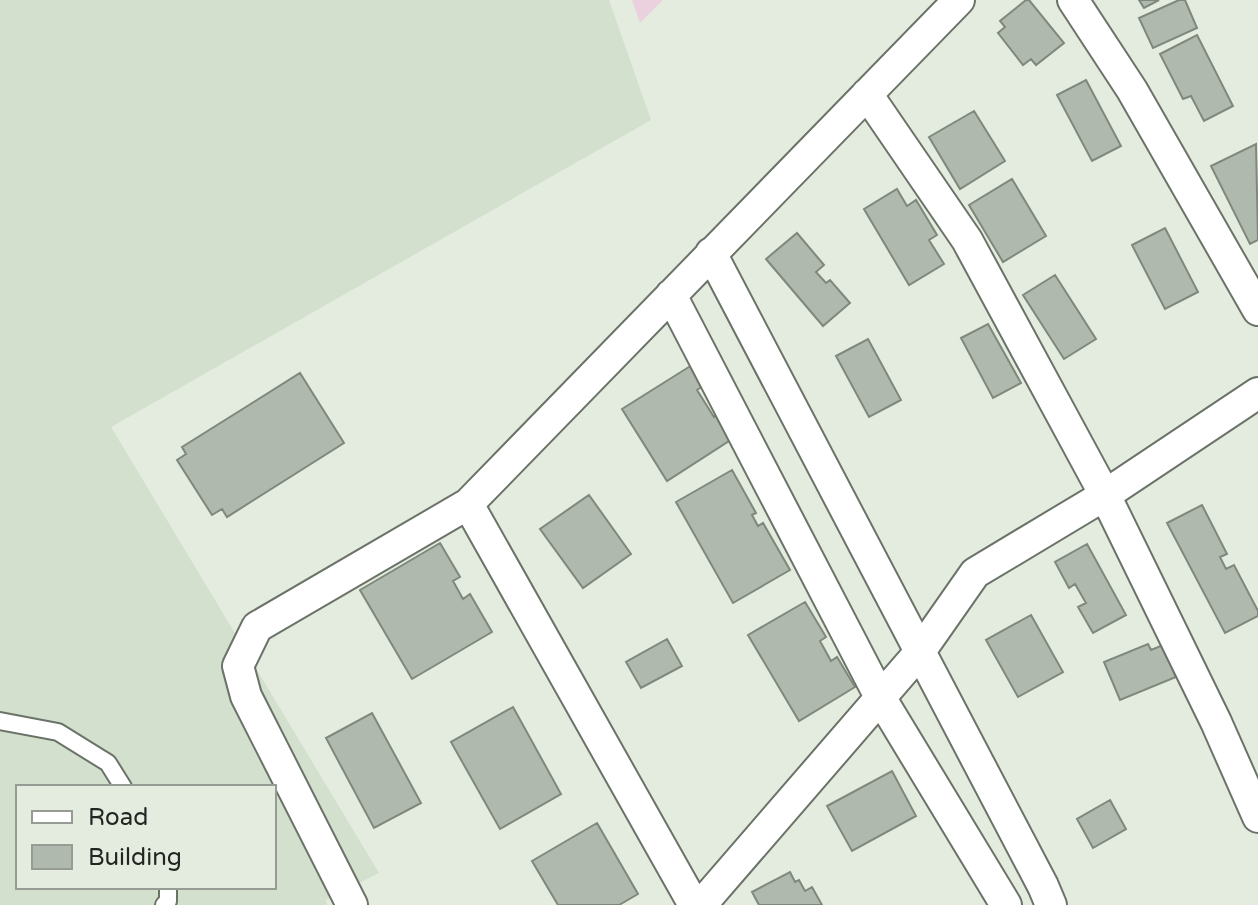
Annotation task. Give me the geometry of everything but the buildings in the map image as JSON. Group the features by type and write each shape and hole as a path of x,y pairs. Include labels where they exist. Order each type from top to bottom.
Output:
{"street":[{"path":"352,905 246,696 238,666 257,627 468,504 959,0"},
{"path":"1073,0 1132,90 1258,310"},
{"path":"867,94 967,240 1105,495 1216,722 1258,817"},
{"path":"711,253 1051,905"},
{"path":"671,295 880,697 1006,905"},
{"path":"701,905 919,653 975,573 1105,495 1258,393"},
{"path":"468,504 694,905"}],"lane":[{"path":"0,721 58,732 108,763 122,785"}],"shaded area":[{"path":"0,0 609,0 651,120 111,427 379,873 326,900 327,905 0,905"},
{"path":"632,0 663,0 640,23"}]}
